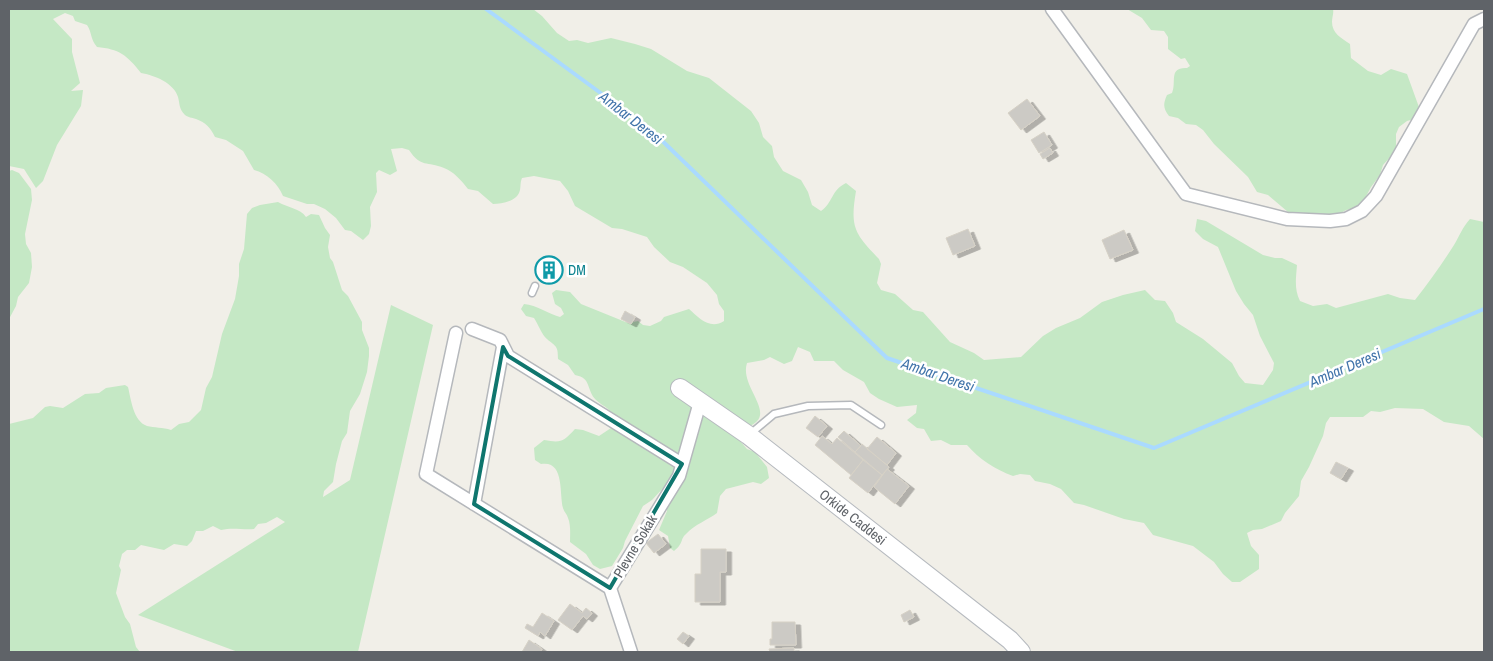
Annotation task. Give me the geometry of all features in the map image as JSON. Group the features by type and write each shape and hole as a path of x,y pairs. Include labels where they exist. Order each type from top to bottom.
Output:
{"street":[{"path":"1052,9 1186,194 1287,219 1330,222 1346,219 1362,211 1376,196 1474,24 1484,19"},
{"path":"472,329 500,340 508,356 682,464"},
{"path":"456,333 426,474 610,588"},
{"path":"474,504 503,347"},
{"name":"Orkide Caddesi","path":"680,388 748,436 1010,640 1022,652"},
{"name":"Plevne Sokak","path":"631,652 610,588 679,476 700,402"}],"lane":[{"path":"532,293 535,286"},
{"path":"748,436 774,414 808,406 851,405 881,425"}],"highlighted area":[{"path":"503,347 508,356 682,464 610,588 474,504"}],"green space":[{"path":"9,9 533,9 557,33 569,41 577,40 588,43 611,38 651,49 687,71 709,78 751,111 759,123 763,137 772,146 774,157 783,171 801,180 808,192 812,205 821,211 828,204 837,189 846,183 856,191 854,221 856,229 859,236 879,259 881,264 877,283 881,290 895,294 913,310 923,312 950,342 974,353 984,360 1021,357 1043,336 1056,328 1080,318 1102,302 1145,290 1155,300 1165,301 1173,313 1176,322 1203,339 1232,363 1245,383 1263,385 1273,370 1274,363 1260,336 1253,315 1236,291 1218,247 1203,239 1195,231 1197,219 1206,221 1263,255 1282,258 1297,265 1296,288 1300,301 1313,306 1327,304 1336,308 1388,294 1415,300 1445,259 1470,219 1484,222 1484,439 1469,426 1444,422 1423,409 1395,408 1380,412 1371,411 1363,417 1330,417 1309,467 1301,481 1299,496 1281,521 1247,533 1251,546 1259,555 1259,569 1240,582 1232,582 1214,562 1193,546 1153,535 1144,523 1124,519 1074,503 1061,489 1050,484 1035,481 1030,475 1020,474 1013,476 1007,474 982,459 967,445 951,445 941,440 931,441 924,429 917,428 907,420 916,413 917,405 897,407 879,399 870,393 864,382 843,370 834,361 814,361 810,352 798,347 792,361 784,364 770,357 747,363 746,373 760,412 758,420 751,426 735,430 740,441 747,449 755,452 767,467 769,478 761,484 753,482 726,489 720,496 717,513 697,525 684,536 674,551 670,548 668,536 659,530 667,511 665,486 652,500 643,506 623,548 612,566 600,569 593,565 586,554 570,542 570,524 563,508 560,479 554,467 549,464 541,464 535,460 534,448 544,440 561,440 575,429 599,436 611,428 615,420 609,410 596,400 584,379 575,375 568,365 558,359 556,347 545,337 534,318 526,316 521,309 524,304 529,305 560,317 564,314 561,308 555,304 552,293 556,290 570,292 581,304 628,323 638,321 643,325 650,326 661,321 664,317 689,309 709,324 719,323 724,321 724,311 719,304 717,295 707,283 683,267 670,262 654,247 647,237 622,229 612,228 575,206 568,191 560,181 534,176 522,178 519,194 516,197 505,202 493,204 478,191 468,189 451,171 421,162 409,150 402,148 391,149 397,171 390,175 379,170 376,173 377,192 370,207 371,226 369,234 363,240 351,231 345,230 336,218 325,209 314,204 307,204 283,196 272,180 254,170 243,151 226,140 215,137 202,122 185,115 181,109 176,92 168,84 141,73 117,51 97,47 87,25 75,21 73,16 65,13 53,19 72,39 72,52 80,83 71,91 83,90 81,106 57,145 43,181 36,188 24,169 9,166"},
{"path":"1127,9 1333,9 1332,26 1338,35 1350,44 1351,58 1368,71 1381,75 1391,69 1407,74 1420,110 1414,119 1407,121 1399,127 1396,134 1394,153 1383,165 1380,175 1362,204 1357,208 1324,218 1288,212 1268,195 1257,192 1248,177 1214,144 1203,130 1196,125 1186,124 1178,118 1169,116 1164,103 1167,95 1172,93 1175,73 1181,68 1190,66 1185,58 1181,59 1168,49 1168,37 1164,31 1151,30 1142,18"},
{"path":"12,170 19,173 31,189 32,200 25,234 26,244 31,253 32,267 29,283 18,297 16,306 9,319 9,171"},
{"path":"278,202 297,210 306,217 311,214 319,215 330,235 328,247 330,258 342,290 348,296 362,322 362,330 369,348 367,372 360,394 350,411 347,433 342,441 333,482 324,491 323,497 350,480 391,305 433,325 358,652 238,652 138,615 285,522 277,517 266,523 258,524 254,529 221,530 213,526 203,531 196,531 192,541 187,546 174,544 164,550 141,545 135,550 127,550 122,554 116,593 125,617 130,624 136,647 140,652 9,652 9,424 33,418 45,407 63,408 85,394 99,393 106,388 125,385 128,387 136,415 147,426 171,430 179,424 189,422 201,410 206,388 212,377 222,334 235,299 239,264 244,249 247,214 252,208"}],"building":[{"path":"1027,99 1040,116 1021,130 1008,113"},
{"path":"1044,132 1052,145 1039,153 1031,140"},
{"path":"1050,148 1053,153 1043,159 1040,154"},
{"path":"968,229 975,246 953,255 946,238"},
{"path":"1124,230 1133,250 1110,259 1102,240"},
{"name":"DM","path":"545,262 557,271 552,278 541,269"},
{"path":"625,311 635,317 631,324 621,319"},
{"path":"815,416 827,426 818,437 806,428"},
{"path":"844,431 861,446 855,452 838,437"},
{"path":"822,436 832,444 837,438 863,460 851,475 815,445"},
{"path":"877,437 896,453 887,465 867,449"},
{"path":"862,444 889,467 882,475 855,452"},
{"path":"863,460 882,475 868,493 849,478"},
{"path":"1336,462 1348,468 1341,479 1330,473"},
{"path":"887,469 909,486 895,504 874,487"},
{"path":"658,534 666,544 654,553 646,543"},
{"path":"701,549 726,549 726,572 720,572 720,602 695,602 695,574 701,574"},
{"path":"570,604 582,613 586,608 592,613 587,619 583,616 572,630 558,620"},
{"path":"910,610 914,617 904,622 901,615"},
{"path":"542,613 554,621 545,636 540,632 538,636 525,628 527,624 533,627"},
{"path":"772,622 795,622 796,645 770,645"},
{"path":"683,632 689,636 683,644 677,639"},
{"path":"529,640 542,649 540,652 522,652"},
{"path":"794,648 794,652 770,652 769,649"}],"waterway":[{"name":"Ambar Deresi","path":"486,9 651,130 887,358 1154,448 1484,309"}],"place":[{"name":"DM","path":"549,270"}]}
